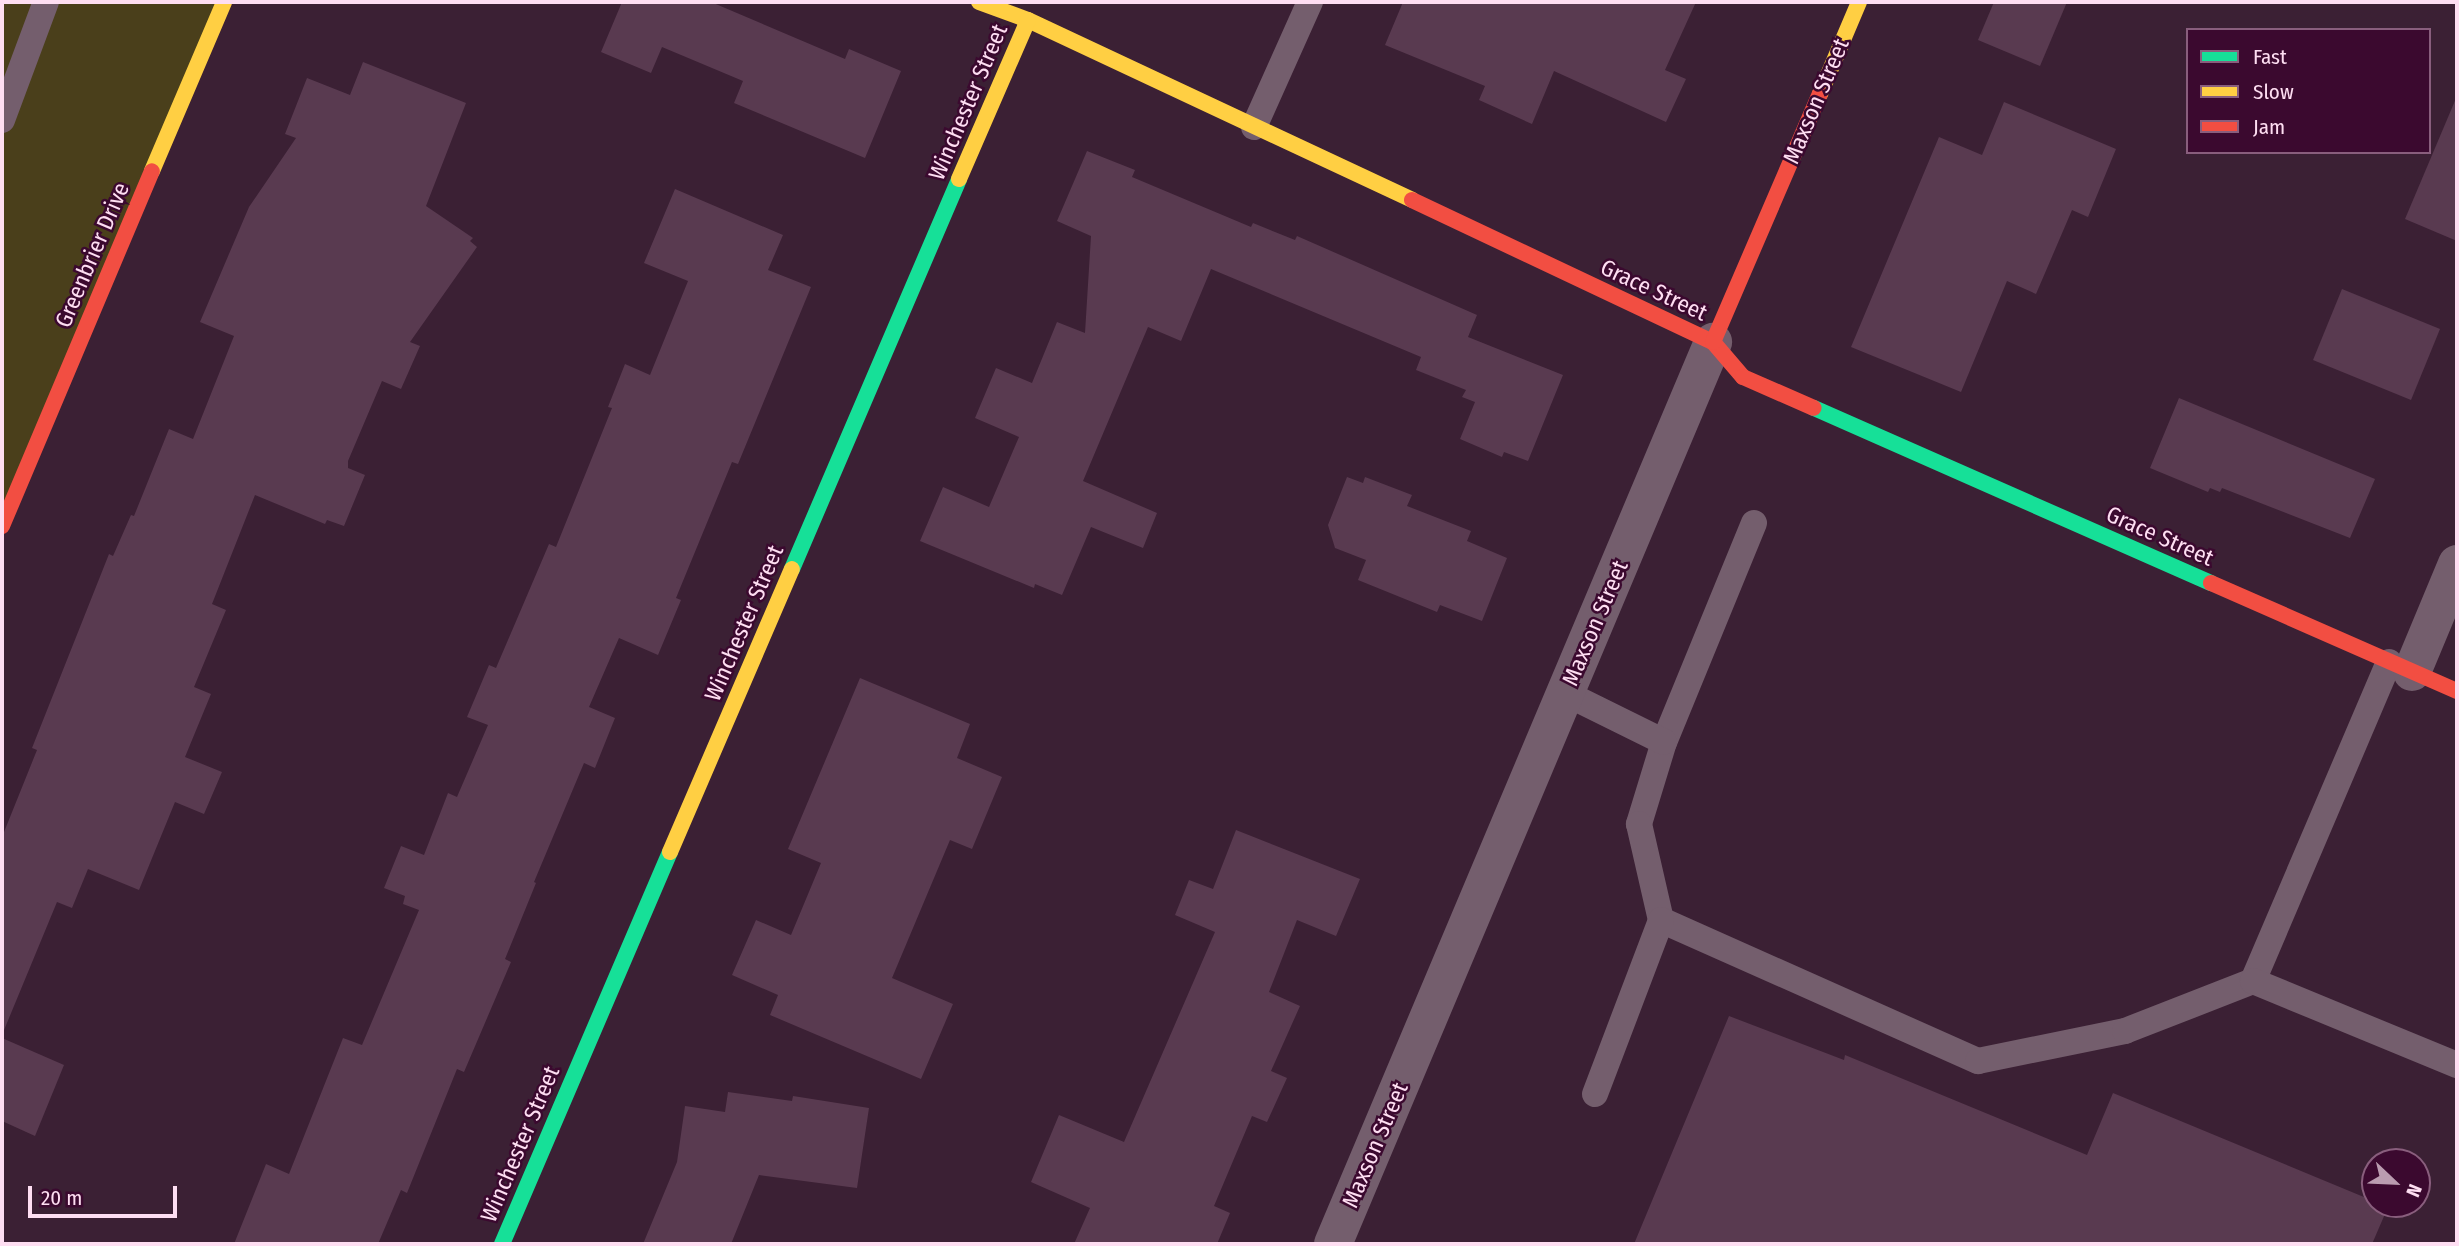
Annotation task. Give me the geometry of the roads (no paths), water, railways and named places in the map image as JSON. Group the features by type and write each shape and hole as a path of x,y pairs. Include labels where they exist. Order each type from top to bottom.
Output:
{"street":[{"name":"Greenbrier Drive","path":"2,526 224,2"},
{"name":"Grace Street","path":"979,2 1028,20 1713,342 1743,377 2457,691"},
{"name":"Maxson Street","path":"1333,1244 1858,2"},
{"name":"Winchester Street","path":"502,1244 1028,20"},
{"path":"2401,667 2457,564"}],"lane":[{"path":"2,120 46,2"},
{"path":"1254,127 1310,2"},
{"path":"1595,1094 1661,920 1639,824 1664,742 1754,523"},
{"path":"1661,920 1978,1061 2125,1031 2253,981 2401,667"},
{"path":"1565,693 1664,742"},
{"path":"2253,981 2457,1065"}]}
